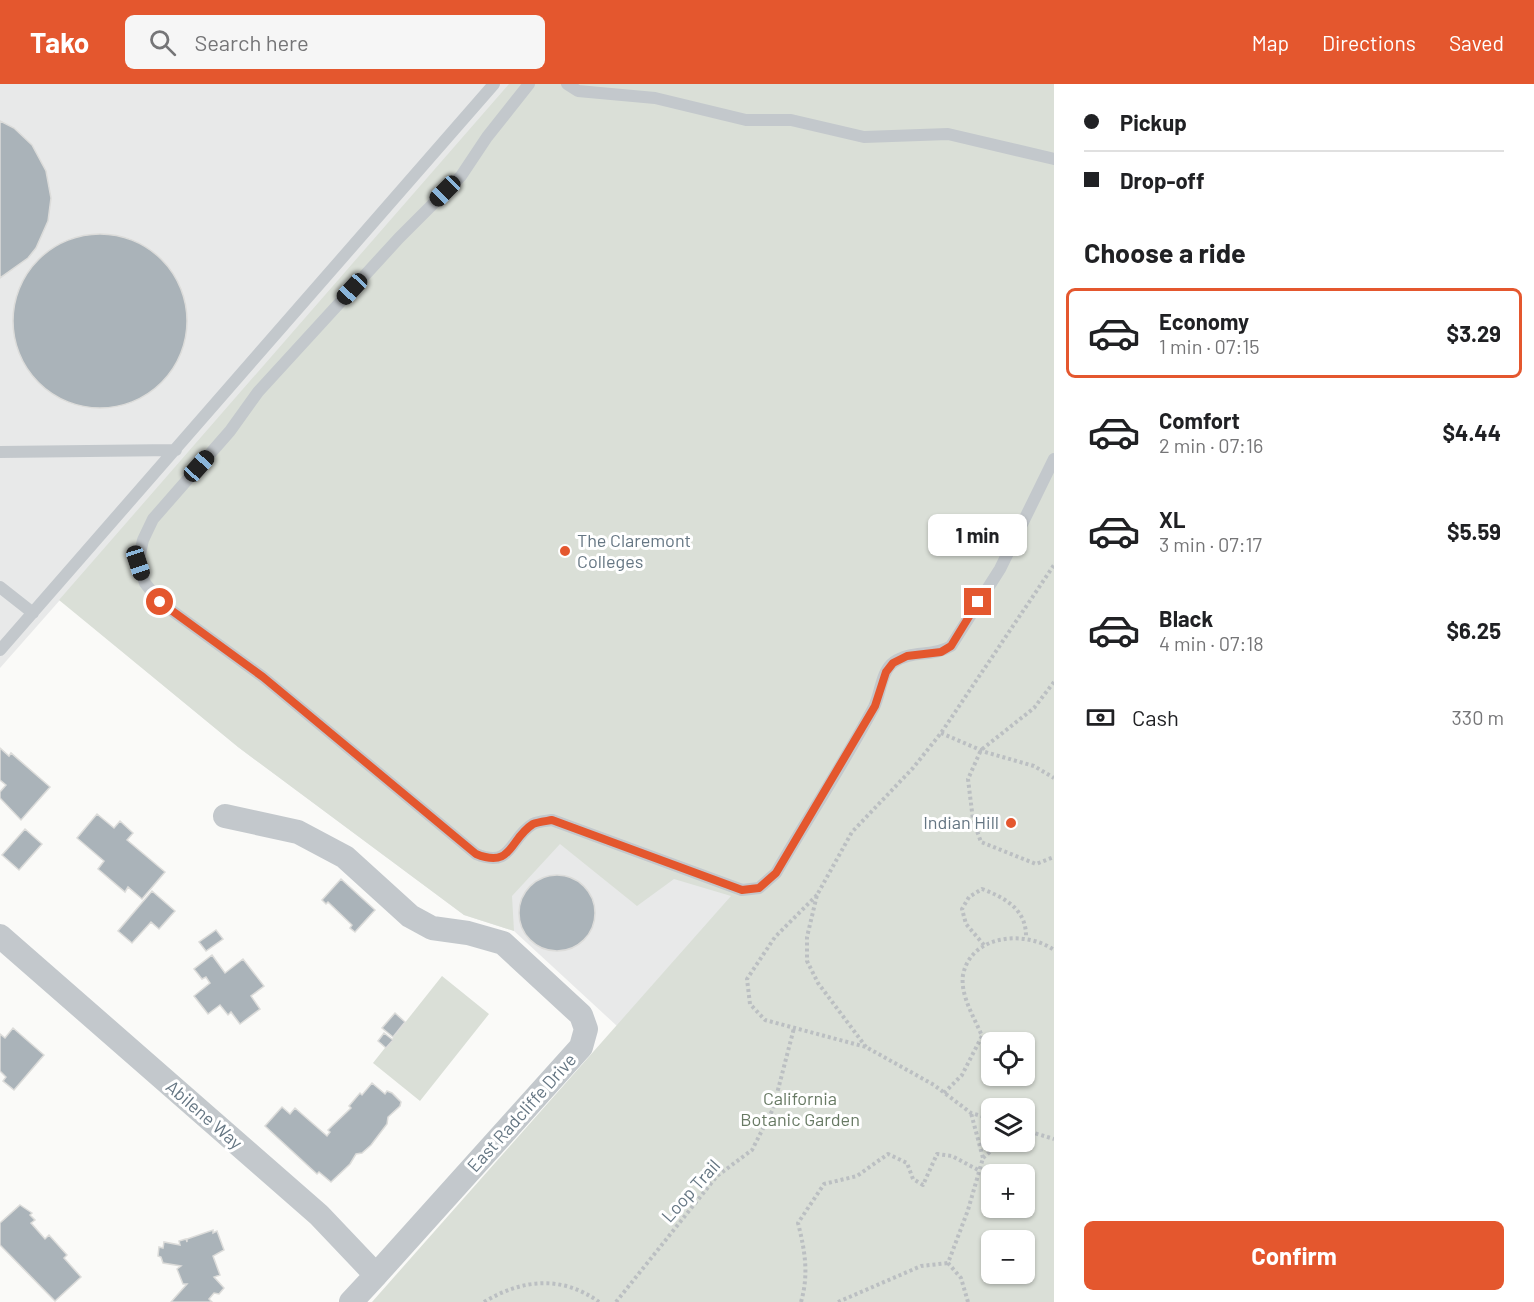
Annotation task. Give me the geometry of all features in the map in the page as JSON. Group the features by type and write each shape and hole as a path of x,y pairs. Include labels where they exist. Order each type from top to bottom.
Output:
{"street":[{"name":"East Radcliffe Drive","path":"225,816 298,832 345,857 410,916 432,928 468,933 503,944 581,1015 586,1029 581,1047 376,1275"},
{"name":"Abilene Way","path":"0,936 319,1215 376,1275"},
{"path":"351,1302 376,1275"}],"lane":[{"path":"0,650 494,84"},
{"path":"529,84 487,137 461,176 399,238 258,392 230,431 153,519 138,563 145,584 160,602 263,677 476,854 490,860 505,855 533,824 552,820 742,890 759,888 776,873 875,706 886,672 893,663 907,656 941,652 951,646 1000,569 1054,459"},
{"path":"567,84 578,91 655,98 746,120 791,120 864,137 948,134 1054,159"},
{"path":"0,452 176,450"},
{"path":"0,587 33,613"}],"path":[{"path":"866,1047 818,983 807,961 807,937 817,895 852,832 914,768 941,733 1054,565"},
{"path":"1054,681 1034,708 981,750 968,779 973,820 981,842 1036,864 1054,857"},
{"path":"941,733 981,750 1034,765 1054,778"},
{"path":"984,945 966,924 962,909 969,897 982,889 1000,896 1018,910 1026,926 1026,938"},
{"path":"817,895 775,937 747,979 750,1004 765,1020 866,1047 944,1093 971,1113 981,1116"},
{"path":"944,1093 962,1075 982,1036 963,991 964,974 972,955 984,945 1020,937 1044,943 1054,950"},
{"name":"Loop Trail","path":"616,1302 717,1176 752,1150 773,1109 794,1028"},
{"path":"948,1263 968,1210 983,1158 971,1113"},
{"path":"1035,1133 1054,1139"},
{"path":"983,1158 990,1152"},
{"path":"801,1302 806,1284 806,1254 798,1223 824,1184 857,1176 888,1154 907,1163 913,1179 924,1185 937,1154 952,1156 980,1171"},
{"path":"838,1302 921,1266 948,1263"},
{"path":"948,1263 961,1278 968,1302"},
{"path":"484,1302 505,1289 542,1282 586,1292 599,1302"}],"shaded area":[{"name":"The Claremont Colleges","path":"0,84 1054,84 732,896 617,1026 514,931 464,915 238,747 60,600 0,668"}],"green space":[{"name":"The Claremont Colleges","path":"509,84 1054,84 1054,1302 372,1302 731,896 674,879 637,906 560,844 512,896 514,931 464,915 238,747 59,600"},
{"path":"442,976 489,1014 420,1101 373,1063"}],"building":[{"path":"0,121 14,128 32,145 46,171 51,198 48,221 36,248 28,258 0,278"},
{"path":"100,234 133,241 148,249 161,260 172,273 180,288 187,321 180,354 172,369 161,382 148,393 133,401 100,408 67,401 52,393 39,382 28,369 20,354 13,321 20,288 28,273 39,260 52,249 67,241"},
{"path":"0,748 9,756 11,753 50,787 21,820 0,798 0,792 6,785 0,780"},
{"path":"97,814 114,828 120,821 133,833 127,840 165,872 142,899 128,887 125,892 98,869 104,861 77,838"},
{"path":"25,829 42,844 19,870 2,855"},
{"path":"557,875 571,878 584,886 592,899 595,913 592,927 584,940 571,948 557,951 543,948 530,940 522,927 519,913 522,899 530,886 543,878"},
{"path":"341,879 375,910 355,932 350,928 352,925 328,902 326,904 322,900"},
{"path":"152,891 175,911 159,929 151,922 132,943 118,931"},
{"path":"216,930 223,939 206,951 199,942"},
{"path":"212,955 225,973 243,959 264,986 251,996 260,1009 240,1024 231,1012 228,1015 220,1005 208,1014 194,996 210,983 206,977 202,979 194,969"},
{"path":"395,1013 405,1022 393,1037 382,1028"},
{"path":"13,1028 44,1055 14,1090 3,1081 6,1077 0,1071 0,1034 5,1038"},
{"path":"384,1033 393,1040 386,1048 378,1041"},
{"path":"372,1083 385,1094 387,1091 392,1093 401,1102 400,1106 388,1117 387,1124 371,1145 362,1153 356,1154 350,1164 331,1182 319,1172 317,1174 265,1126 282,1107 290,1114 295,1108 327,1136 330,1132 328,1130 351,1108 349,1106 360,1093 362,1095"},
{"path":"20,1205 32,1213 30,1215 35,1220 31,1223 45,1239 49,1235 67,1255 64,1258 81,1277 55,1301 0,1245 0,1223"},
{"path":"213,1230 213,1233 217,1231 224,1250 213,1256 220,1275 214,1277 224,1288 219,1294 214,1293 209,1299 212,1302 171,1302 187,1284 183,1284 177,1269 181,1266 163,1263 161,1257 158,1256 159,1247 163,1248 164,1242 180,1245 179,1241 186,1239 187,1242 187,1239"}],"place":[{"name":"The Claremont Colleges","path":"565,551"},
{"name":"Indian Hill","path":"1011,823"}],"route":[{"path":"160,602 263,677 476,854 490,860 505,855 533,824 552,820 575,826 742,890 759,888 776,873 862,724 875,706 886,672 893,663 907,656 941,652 951,646 978,602"}],"park label":[{"name":"California Botanic Garden","path":"800,1109"}]}
